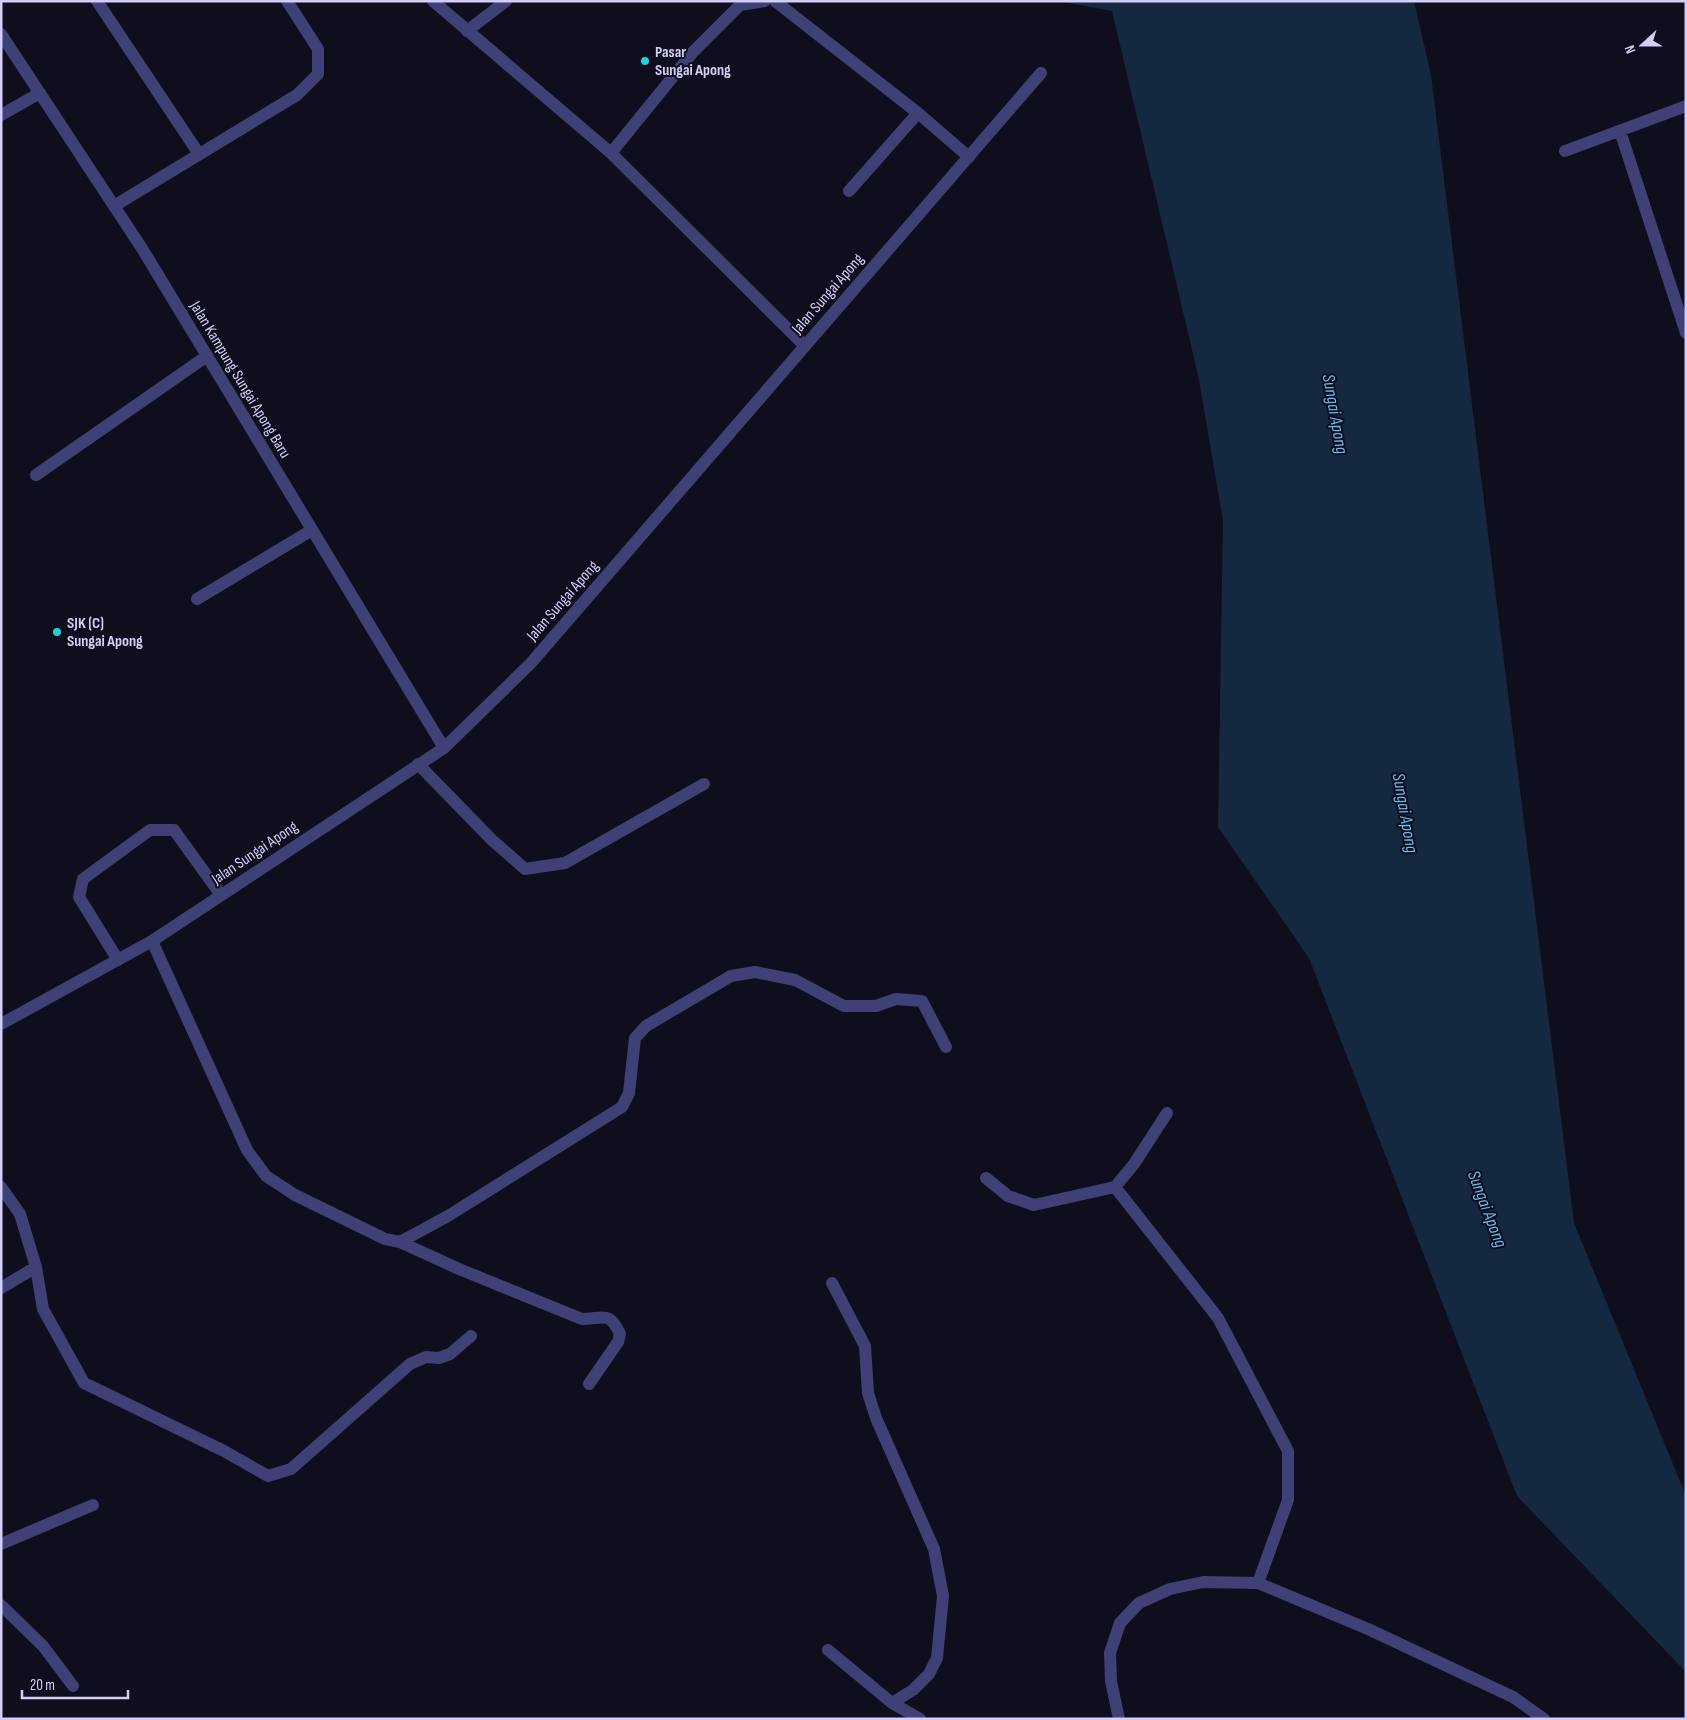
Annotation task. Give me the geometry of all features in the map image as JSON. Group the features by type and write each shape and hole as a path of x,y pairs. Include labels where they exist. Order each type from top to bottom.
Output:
{"street":[{"path":"97,1 199,154"},
{"path":"114,206 297,95 318,74 318,50 287,1"},
{"path":"433,1 611,153 805,346"},
{"path":"468,31 506,1"},
{"path":"611,153 693,52 740,6 764,1"},
{"path":"775,1 918,113 969,157"},
{"name":"Jalan Kampung Sungai Apong Baru","path":"1,34 143,250 444,748"},
{"name":"Jalan Sungai Apong","path":"1,1024 152,941 444,748 531,663 1041,73"},
{"path":"1,115 40,92"},
{"path":"1565,152 1686,106"},
{"path":"849,191 918,113"},
{"path":"1620,131 1686,333"},
{"path":"36,475 207,356"},
{"path":"196,599 312,530"},
{"path":"418,764 492,840 525,869 565,863 704,784"},
{"path":"118,960 79,896 82,879 150,830 174,830 221,895"},
{"path":"152,941 248,1150 266,1176 295,1195 385,1239 400,1242 459,1269 582,1319 603,1316 611,1320 620,1334 618,1342 589,1384"},
{"path":"400,1242 448,1216 622,1107 629,1093 635,1038 646,1026 731,976 755,972 795,980 844,1006 876,1006 896,999 922,1001 946,1047"},
{"path":"986,1178 1008,1196 1034,1205 1114,1187 1134,1164 1167,1113"},
{"path":"1,1187 20,1214 36,1267 43,1309 84,1383 224,1451 268,1476 291,1468 410,1364 426,1356 440,1358 450,1354 470,1336"},
{"path":"1114,1187 1218,1318 1288,1451 1288,1500 1258,1583"},
{"path":"1,1288 36,1267"},
{"path":"832,1283 864,1346 868,1394 876,1418 934,1549 943,1596 937,1658 929,1674 913,1690 892,1703"},
{"path":"1,1544 93,1505"},
{"path":"1119,1719 1110,1682 1110,1653 1120,1623 1139,1602 1170,1589 1204,1582 1258,1583 1368,1629 1513,1697 1544,1719"},
{"path":"1,1605 43,1646 73,1686"},
{"path":"828,1650 892,1703 920,1719"}],"water":[{"name":"Sungai Apong","path":"1057,1 1414,1 1431,75 1574,1223 1686,1496 1686,1672 1517,1496 1309,958 1218,827 1223,520 1198,375 1112,11"}],"place":[{"name":"Pasar Sungai Apong","path":"645,61"},
{"name":"SJK (C) Sungai Apong","path":"57,632"}]}
